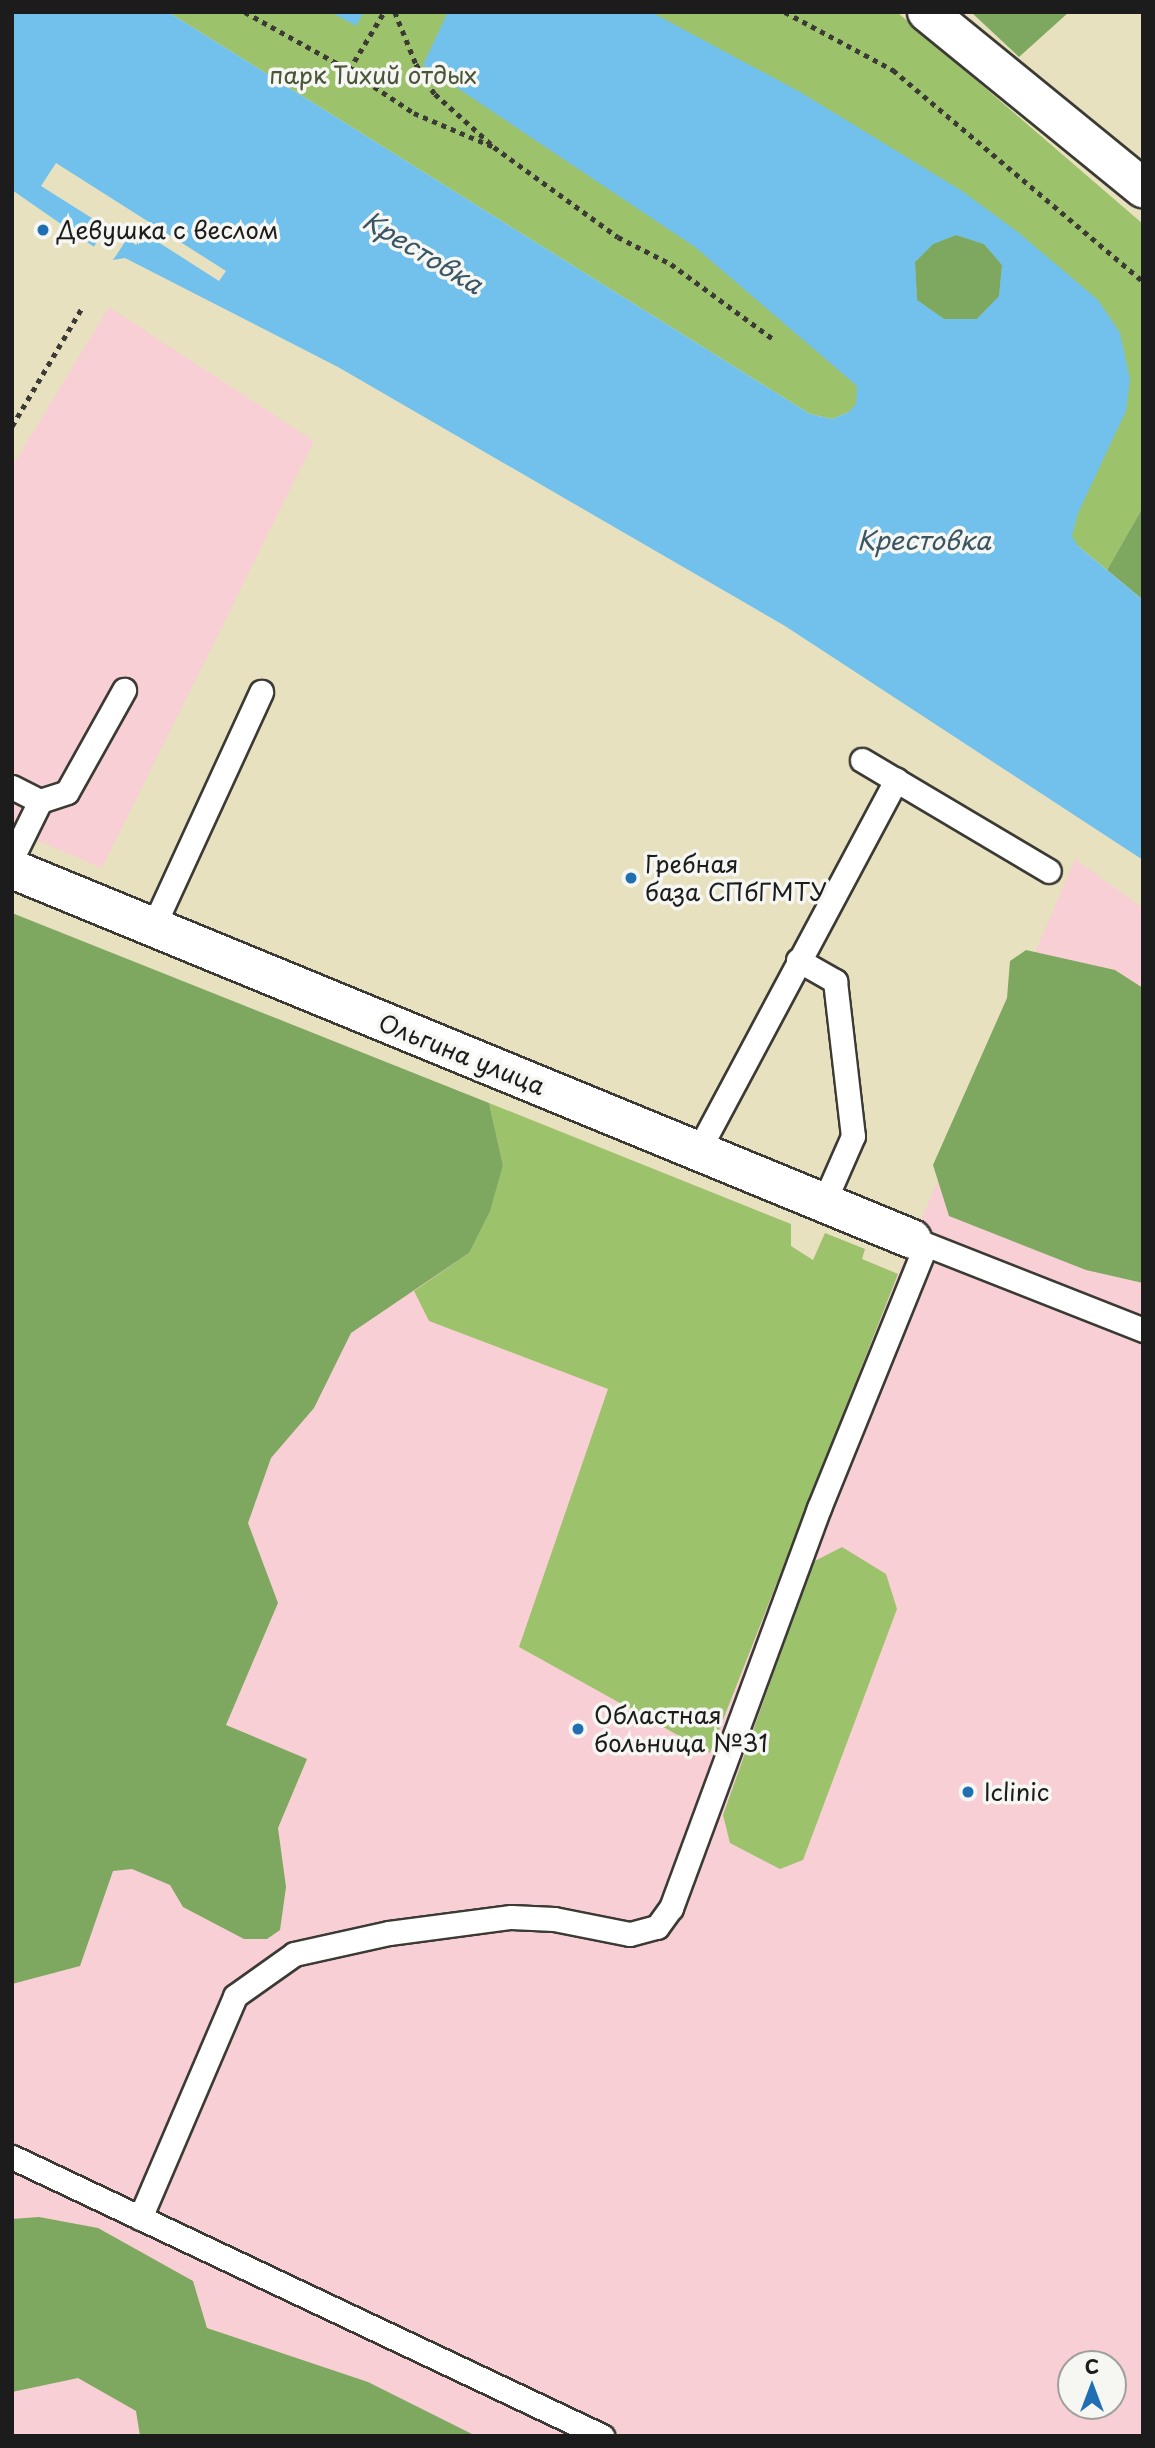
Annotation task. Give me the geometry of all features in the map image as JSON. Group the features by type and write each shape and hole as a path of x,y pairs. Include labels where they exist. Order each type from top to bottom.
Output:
{"street":[{"path":"927,12 1143,188"},
{"name":"Ольгина улица","path":"12,869 919,1242"}],"lane":[{"path":"12,787 40,801 67,792 124,690"},
{"path":"153,927 261,692"},
{"path":"862,760 1049,871"},
{"path":"698,1151 896,780"},
{"path":"12,858 40,801"},
{"path":"798,960 835,981 853,1136 824,1202"},
{"path":"140,2218 235,1996 295,1954 390,1933 511,1917 554,1919 630,1934 657,1927 671,1908 919,1242 1143,1329"},
{"path":"12,2157 602,2436"}],"path":[{"path":"245,12 349,70 414,113 494,147"},
{"path":"349,70 384,12"},
{"path":"395,12 416,64 436,94 494,147 618,237 671,264 773,340"},
{"path":"785,12 893,70 1143,281"},
{"path":"12,426 83,306"}],"shaded area":[{"path":"109,307 314,441 102,868 12,830 12,467"},
{"name":"Областная больница №31","path":"1075,859 1143,908 1143,2436 12,2436 12,913 791,1224 791,1246 813,1260 825,1233 865,1249 862,1259 898,1274"}],"green space":[{"name":"парк Тихий отдых","path":"168,12 897,12 1143,224 1143,507 1107,570 1078,546 849,412 832,419 810,414"},
{"path":"971,12 1069,12 1019,57"},
{"path":"956,235 984,244 1002,265 999,297 977,319 944,319 917,300 915,262 933,244"},
{"path":"1143,507 1143,600 1107,570"},
{"path":"12,913 489,1103 503,1165 490,1211 469,1253 351,1333 314,1408 271,1458 248,1523 278,1603 226,1725 307,1759 278,1828 286,1887 280,1930 267,1939 244,1939 183,1907 170,1885 132,1869 113,1871 80,1966 12,1984"},
{"path":"1026,950 1115,970 1143,988 1143,1283 1086,1270 949,1216 933,1165 1007,998 1010,961"},
{"path":"489,1103 791,1224 791,1246 813,1260 825,1233 865,1249 862,1259 898,1274 710,1753 519,1647 608,1389 429,1321 414,1291 469,1253 503,1165"},
{"path":"842,1547 886,1574 897,1609 803,1860 780,1869 730,1843 723,1815 813,1562"},
{"path":"39,2217 98,2228 193,2281 207,2328 368,2382 476,2436 140,2436 136,2411 78,2378 12,2392 12,2219"}],"water":[{"name":"Крестовка","path":"12,12 168,12 810,414 832,419 849,412 856,404 857,386 695,247 423,65 448,12 651,12 800,92 962,191 1019,233 1098,300 1120,333 1130,380 1126,411 1078,513 1072,536 1078,546 1143,600 1143,860 785,626 338,367 125,258 113,260 12,190","holes":["956,235 984,244 1002,265 999,296 977,319 944,319 917,300 915,262 933,244"]},
{"path":"331,12 364,12 356,26"}],"pier":[{"path":"56,163 226,271 219,281 144,233 136,245 127,239 113,260 93,248 106,227 41,186"}],"place":[{"name":"Девушка с веслом","path":"43,230"},
{"name":"Гребная база СПбГМТУ","path":"631,878"},
{"name":"Областная больница №31","path":"578,1729"},
{"name":"Iclinic","path":"968,1792"}]}
